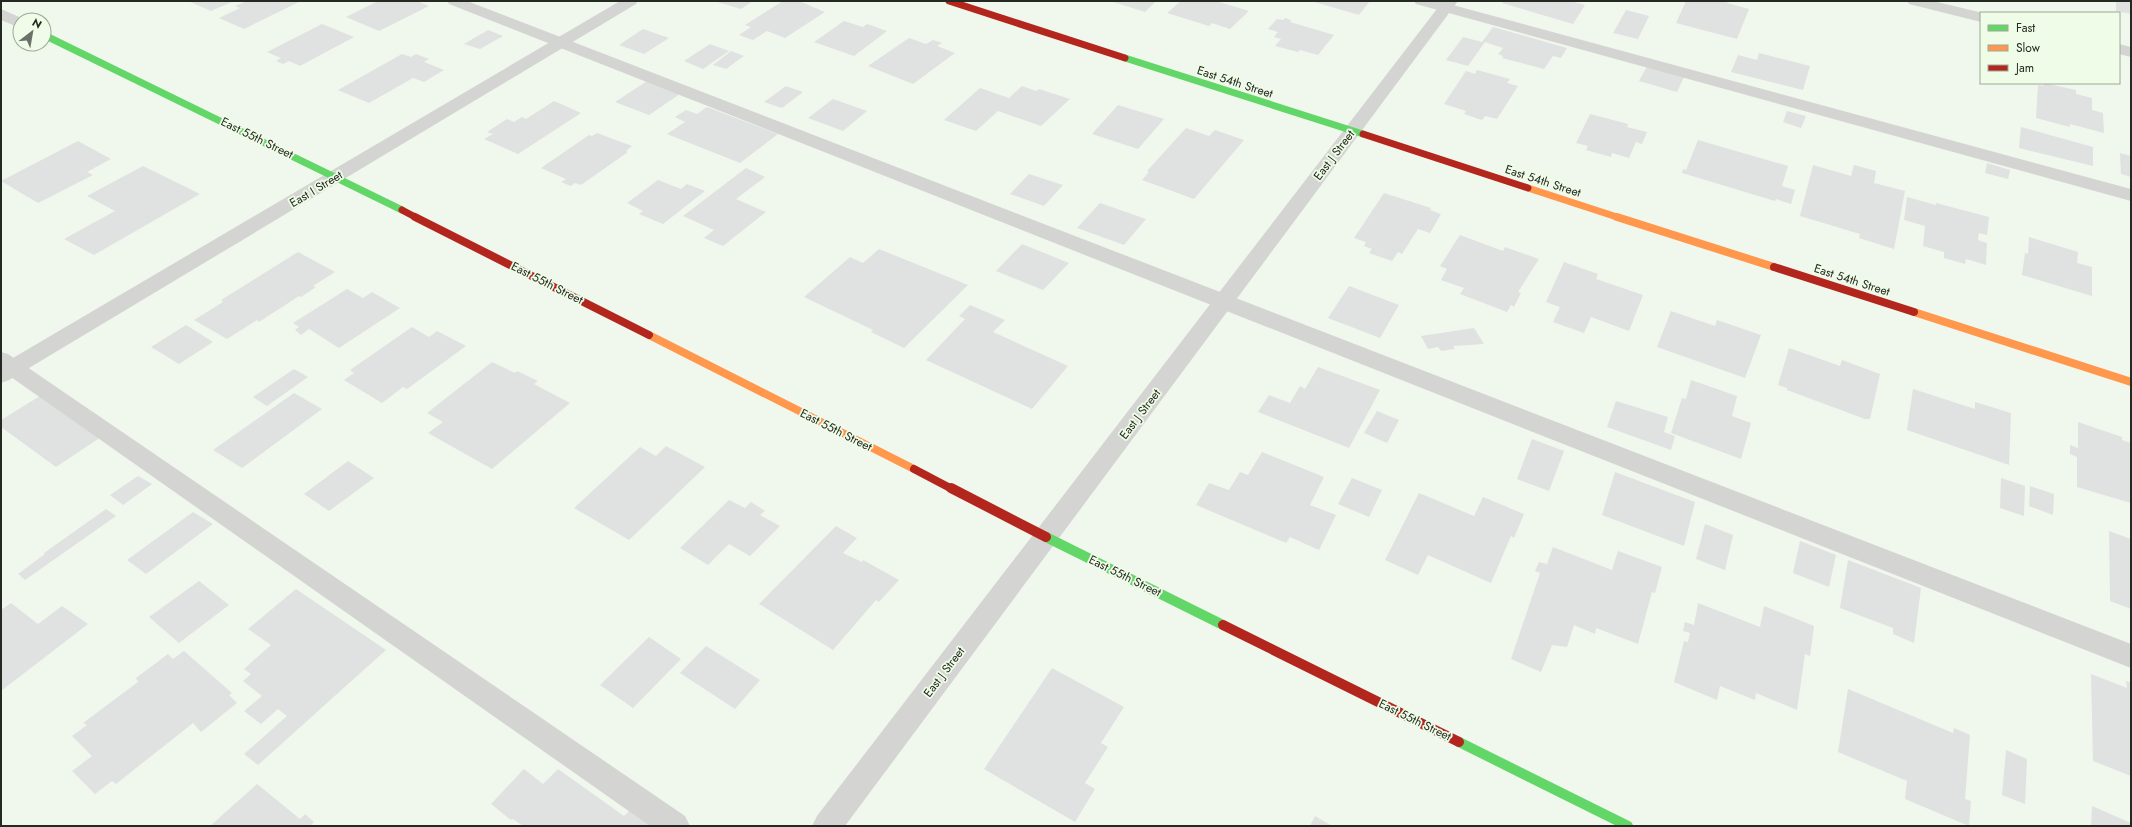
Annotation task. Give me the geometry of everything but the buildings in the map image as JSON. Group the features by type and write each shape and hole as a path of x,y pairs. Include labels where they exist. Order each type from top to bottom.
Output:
{"street":[{"path":"454,1 563,42 2131,656"},
{"name":"East I Street","path":"5,367 337,177 631,1"},
{"name":"East 54th Street","path":"949,1 1351,132 2131,382"},
{"path":"1421,1 1448,4 2131,195"},
{"path":"1914,1 1980,17"},
{"name":"East J Street","path":"828,826 1448,4"},
{"path":"1,14 12,19"},
{"name":"East 55th Street","path":"52,39 337,177 1047,537 1628,826"},
{"path":"2120,50 2131,52"},
{"path":"5,367 675,826"}],"traffic: fast":[{"path":"52,39 402,210"},
{"path":"1125,58 1363,134"},
{"path":"1046,537 1223,625"},
{"path":"1459,742 1628,826"}],"traffic: slow":[{"path":"1528,188 1774,267"},
{"path":"1914,312 2131,382"},
{"path":"649,335 914,469"}],"traffic: jam":[{"path":"949,1 1125,58"},
{"path":"1363,134 1528,188"},
{"path":"402,210 649,335"},
{"path":"1774,267 1914,312"},
{"path":"914,469 1046,537"},
{"path":"1223,625 1459,742"}]}
